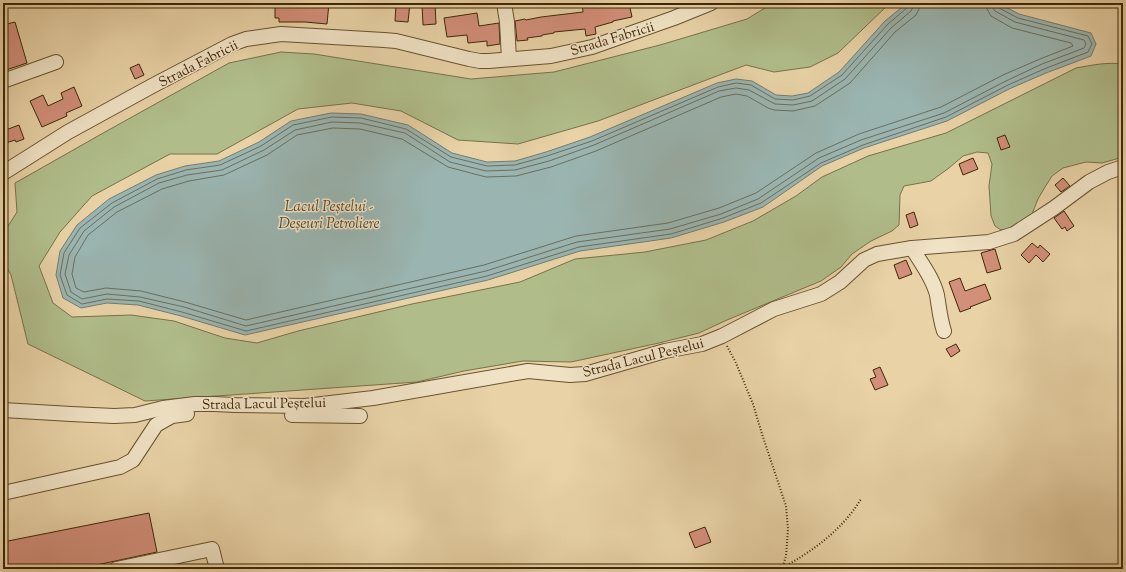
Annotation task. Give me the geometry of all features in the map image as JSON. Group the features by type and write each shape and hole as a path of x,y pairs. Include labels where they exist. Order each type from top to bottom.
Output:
{"street":[{"path":"504,3 507,22 509,59"},
{"name":"Strada Fabricii","path":"3,173 68,132 232,44 246,39 281,34 396,41 480,61 551,56 592,47 674,18 711,3"},
{"path":"3,81 56,62"},
{"name":"Strada Lacul Peștelui","path":"3,410 114,416 135,415 163,408 195,404 305,406 373,398 528,371 570,375 585,374 658,353 702,344 722,336 774,308 821,294 840,282 864,260 877,254 912,248 989,242 1014,234 1090,182 1108,172 1123,167"},
{"path":"912,248 928,275 936,294 944,331"},
{"path":"3,493 120,467 133,460 156,425 172,416 191,413 360,416"},
{"path":"116,569 212,549 216,569"}],"path":[{"path":"722,336 736,363 753,404 785,501 788,516 788,529 786,556 782,568"},
{"path":"782,568 819,545 834,532 852,513 861,499"}],"green space":[{"path":"773,3 890,3 838,53 810,67 774,72 746,65 598,121 518,144 458,140 401,111 352,103 298,109 217,154 170,154 92,196 60,232 39,266 53,303 72,317 131,315 174,321 225,338 257,343 298,331 412,304 520,282 575,259 645,252 706,240 753,221 796,196 822,177 868,156 946,133 1076,68 1094,65 1111,63 1123,64 1123,157 1102,163 1086,162 1063,168 1052,176 1038,199 1030,219 1012,231 1001,230 995,226 991,216 989,186 992,164 988,153 977,152 963,156 931,181 904,186 900,195 899,225 892,231 871,241 852,254 841,267 821,281 699,333 571,362 523,361 464,371 417,382 145,401 28,344 11,275 3,260 3,234 17,212 15,183 229,63 281,52 314,54 471,79 554,72 660,45 747,19"}],"water":[{"name":"Lacul Peștelui - Deșeuri Petroliere","path":"907,3 998,3 1019,14 1091,33 1096,44 1091,56 1009,89 947,121 864,148 822,166 763,207 724,222 671,238 580,251 488,280 245,335 138,305 107,303 81,308 63,298 56,275 60,251 77,225 109,199 156,175 185,166 219,161 259,142 291,121 331,113 361,114 408,125 452,153 487,162 515,161 590,137 717,83 736,79 752,81 776,95 792,96 808,93 839,72 885,21"}],"building":[{"path":"275,3 329,3 327,24 279,22 279,18 275,18"},
{"path":"396,3 410,3 408,22 395,21"},
{"path":"435,3 436,24 423,25 422,4"},
{"path":"582,3 592,3 592,6 606,3 629,3 632,17 595,27 596,34 586,36 585,29 554,32 542,36 527,38 528,40 517,41 515,21 583,12"},
{"path":"477,13 479,26 499,23 500,44 487,46 487,41 468,43 467,35 447,37 444,18"},
{"path":"15,22 27,63 3,71 3,25"},
{"path":"139,64 144,75 135,79 130,68"},
{"path":"74,87 82,106 66,113 67,116 42,127 30,101 43,95 48,106 63,99 61,93"},
{"path":"19,125 24,139 3,144 3,131"},
{"path":"1005,135 1010,147 1001,150 997,138"},
{"path":"973,158 978,169 963,175 959,164"},
{"path":"1063,178 1070,186 1061,192 1055,185"},
{"path":"1064,211 1074,226 1067,231 1065,227 1062,229 1054,218"},
{"path":"914,212 918,225 910,228 906,215"},
{"path":"1032,243 1038,248 1040,245 1050,254 1043,262 1036,255 1029,263 1021,255"},
{"path":"995,249 1001,269 987,273 981,253"},
{"path":"906,260 912,274 899,279 894,265"},
{"path":"960,278 965,291 985,284 991,299 960,312 949,282"},
{"path":"956,344 960,351 951,357 946,349"},
{"path":"880,367 888,385 875,390 870,379 876,377 873,370"},
{"path":"149,513 157,552 78,569 3,569 3,542"},
{"path":"705,527 711,542 695,548 689,533"}]}
